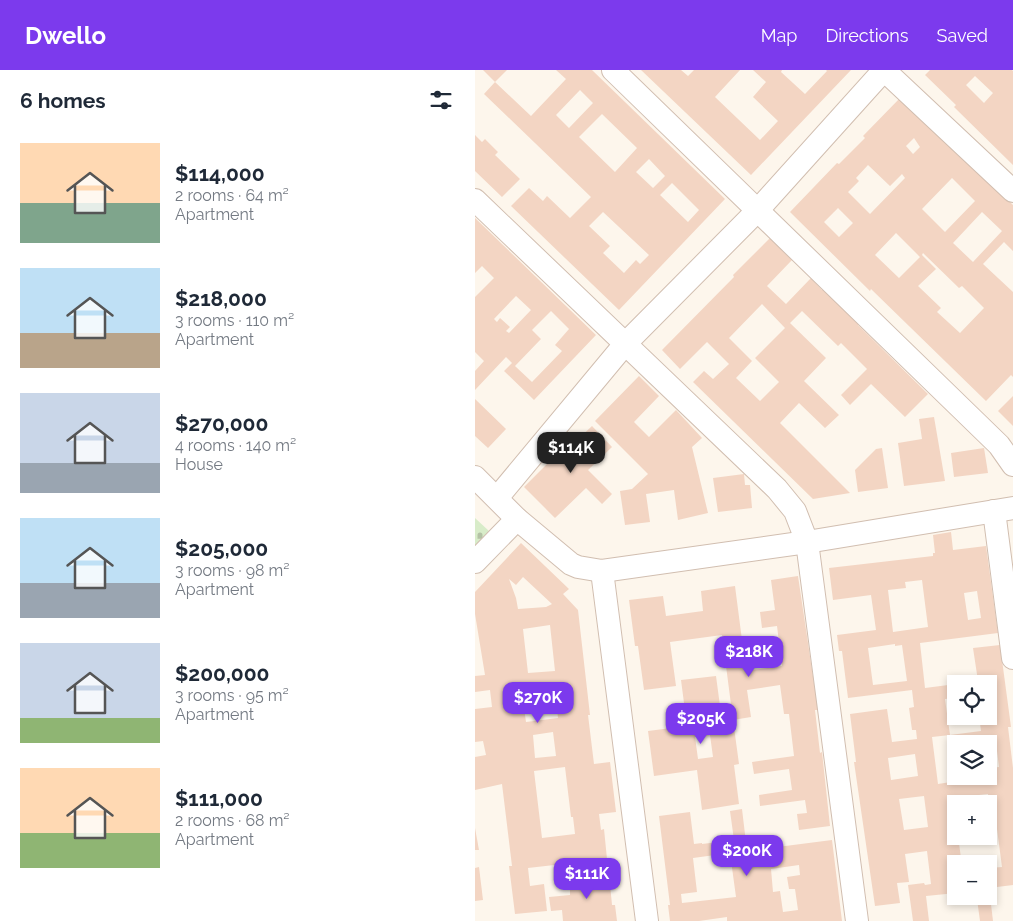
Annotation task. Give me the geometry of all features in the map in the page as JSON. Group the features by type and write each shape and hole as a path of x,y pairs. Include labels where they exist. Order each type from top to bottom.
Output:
{"street":[{"path":"613,70 999,444 1013,465"},
{"path":"497,498 625,344 757,211 884,70 1013,191"},
{"path":"475,200 777,489 795,511 807,542 857,921"},
{"path":"475,477 517,519 571,564 602,571 807,542 1004,510 1013,658"},
{"path":"475,562 517,519"},
{"path":"602,571 647,921"}],"green space":[{"path":"475,518 489,531 475,546"}],"building":[{"path":"483,70 507,70 495,82"},
{"path":"556,70 592,70 725,199 619,310 511,206 529,188 543,201 547,196 570,218 591,197 484,94 495,82 531,116 566,79","holes":["580,90 593,103 569,128 556,115","602,114 637,148 615,172 579,137","649,159 665,176 653,188 636,172","672,183 699,210 688,222 660,195","603,212 649,255 640,264 636,260 624,273 603,253 610,246 589,226"]},
{"path":"641,70 681,70 688,76 694,70 740,70 715,97 760,140 778,121 753,97 766,82 753,70 782,70 781,72 805,94 826,70 851,70 751,175"},
{"path":"930,70 1013,71 1013,165 954,107 956,105 925,75","holes":["975,76 993,93 984,103 966,85"]},
{"path":"900,98 1013,205 1013,251 1004,242 983,264 1013,292 1013,377 1011,375 986,401 790,212 837,163 839,164 865,138 863,136","holes":["914,138 920,147 913,154 906,146","868,165 890,186 902,174 905,178 870,214 848,192 859,181 856,178","952,178 975,201 945,232 922,209","838,208 853,223 839,237 824,222","982,212 1002,231 973,262 953,243","896,233 920,257 899,278 875,255","923,253 959,288 962,286 984,308 960,333 937,312 941,308 918,286 936,269 922,255"]},
{"path":"475,135 482,142 485,139 498,152 495,155 520,179 502,197 475,171"},
{"path":"475,218 596,335 534,400 504,371 512,363 506,357 475,390 475,371 484,361 475,352 475,297 494,278 482,266 475,273","holes":["516,296 531,310 509,333 506,331 510,327 500,318 497,322 494,319","551,311 569,329 555,345 562,351 532,382 515,366 541,339 532,330"]},
{"path":"770,238 792,260 767,286 786,304 811,278 860,323 858,325 928,394 905,417 871,384 850,405 841,395 867,369 841,343 838,346 802,311 790,323 826,358 804,381 839,415 825,428 799,403 780,423 850,493 813,499 693,382 704,371 713,379 729,364 707,342 680,369 662,350 734,277 733,275","holes":["762,304 785,328 755,358 779,382 760,401 736,378 752,361 729,338"]},
{"path":"639,376 659,396 634,422 649,437 676,410 702,438 692,447 708,513 678,520 674,490 646,494 650,522 625,525 620,491 632,489 648,474 595,421"},
{"path":"1013,396 1013,426 998,411"},
{"path":"475,399 506,429 488,448 475,436"},
{"path":"934,417 945,481 904,486 898,443 922,439 919,419"},
{"path":"592,426 612,447 588,470 612,494 602,504 586,488 555,518 524,487 565,446 568,449"},
{"path":"882,448 888,488 858,492 855,470 876,449"},
{"path":"984,448 988,473 954,477 951,453"},
{"path":"744,474 745,485 750,485 752,508 718,512 713,478"},
{"path":"951,532 953,550 986,546 998,633 920,643 925,688 947,685 947,699 945,699 947,725 949,725 950,735 981,731 980,725 997,725 997,675 977,675 973,648 1000,645 1011,727 1008,727 1013,768 1013,885 997,887 997,867 1002,867 997,829 997,795 947,795 947,845 959,845 961,855 947,855 947,894 926,896 929,921 913,921 908,885 931,884 927,851 905,854 909,882 897,883 900,903 875,906 854,762 856,762 850,714 887,709 892,742 917,739 916,730 912,730 909,708 914,707 912,690 848,698 842,651 839,651 837,635 876,630 871,595 833,600 829,568 933,556 933,553 935,553 933,535","holes":["922,580 928,627 893,632 888,590 906,588 905,582","977,591 981,618 968,620 964,593","895,644 895,646 902,645 907,681 873,685 868,648","915,754 918,776 891,780 888,758","924,796 928,827 904,830 899,799"]},
{"path":"521,543 569,589 563,594 578,610 594,764 610,762 616,812 599,814 601,830 604,829 607,859 528,868 530,886 544,884 547,911 515,914 509,866 512,866 502,784 475,790 475,757 486,755 483,741 475,742 475,709 492,707 490,690 475,692 475,676 485,675 475,614 475,592","holes":["523,577 552,604 546,607 518,609 509,579 516,585","550,625 555,671 528,673 523,629","555,690 558,718 526,722 522,694","553,732 556,756 535,758 533,735","565,767 575,834 542,838 534,771"]},
{"path":"798,576 818,710 815,710 820,753 822,752 830,826 799,830 797,814 807,813 805,800 760,806 759,795 792,790 789,769 754,774 752,762 794,756 789,714 784,714 780,685 747,690 751,717 733,720 722,635 670,642 676,686 644,690 638,646 635,646 629,600 663,596 666,616 703,611 701,591 735,586 746,671 782,666 777,626 762,628 760,612 775,610 771,580"},
{"path":"716,676 722,721 733,720 739,764 734,765 739,804 702,810 697,770 654,776 648,731 687,726 681,680","holes":["710,735 713,757 698,759 695,737"]},
{"path":"742,809 747,851 832,840 842,921 727,921 727,917 699,921 670,921 668,905 670,905 659,816 690,812 694,844 702,844 734,840 730,811","holes":["730,853 736,897 682,903 681,894 697,892 693,858","799,865 800,875 787,877 789,889 795,889 798,910 783,912 780,891 773,892 771,869"]},
{"path":"475,828 479,850 475,850"},
{"path":"479,867 483,900 475,901 475,868"},
{"path":"609,873 612,905 615,905 617,921 563,921 562,910 551,911 549,897 570,895 570,888 577,887 576,876"},
{"path":"978,905 991,905 993,921 980,921"}]}
